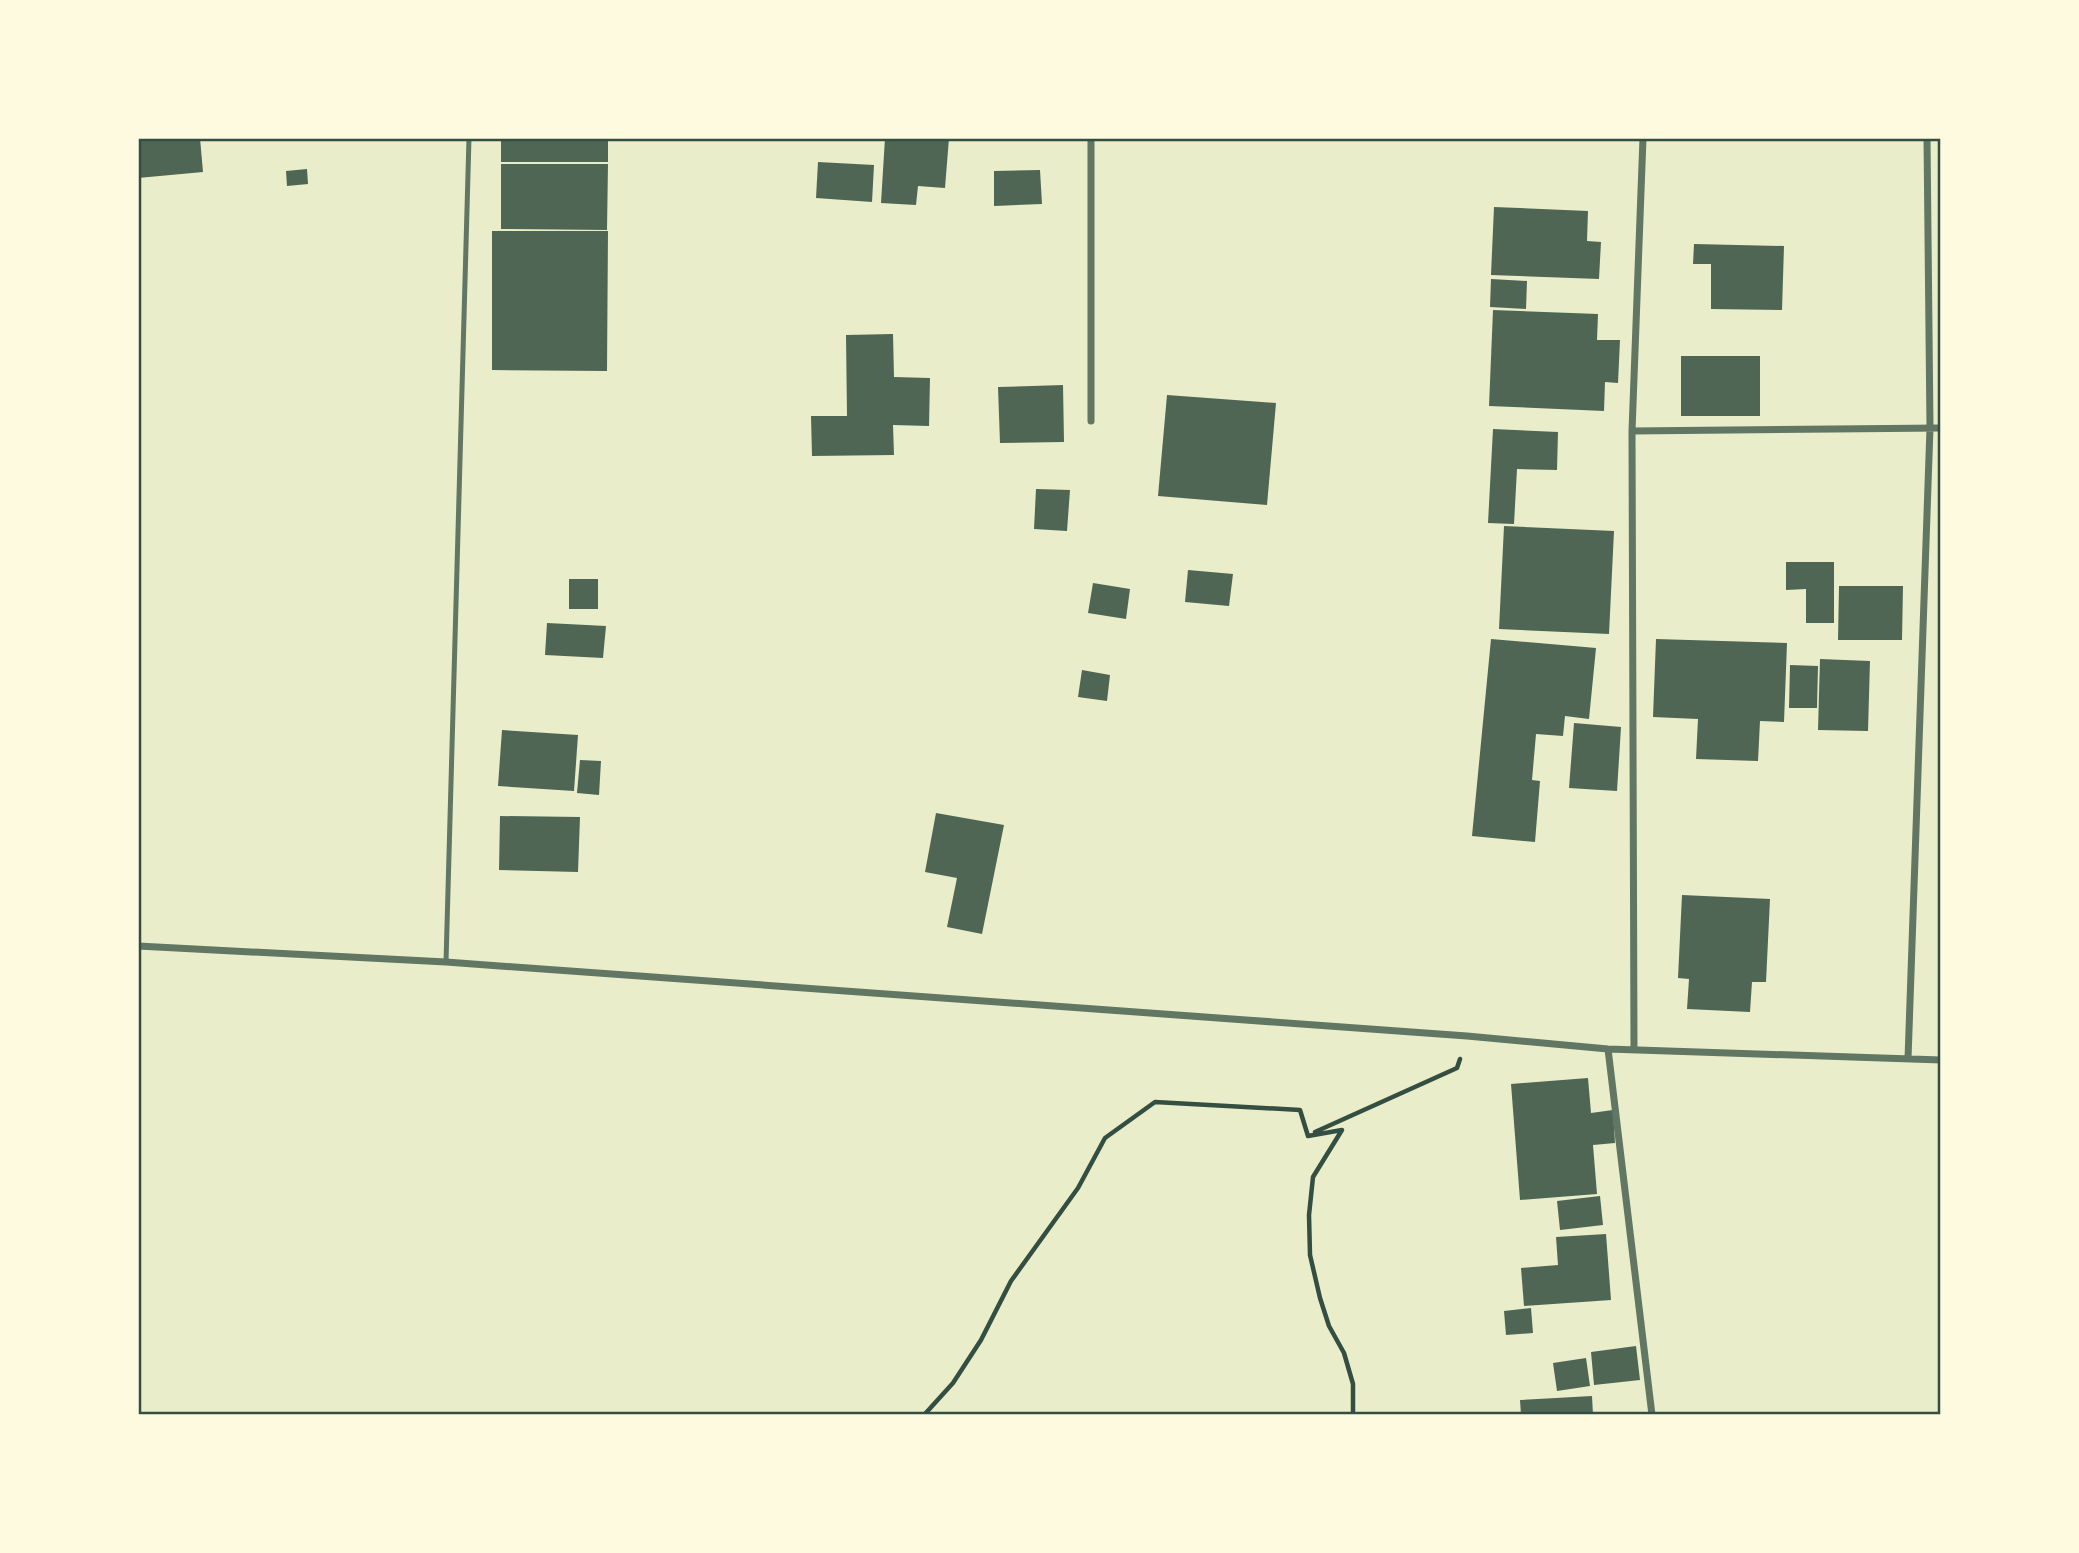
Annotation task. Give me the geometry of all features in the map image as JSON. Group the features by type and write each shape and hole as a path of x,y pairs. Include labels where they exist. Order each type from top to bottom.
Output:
{"street":[{"path":"1091,138 1091,421"},
{"path":"1634,1050 1632,431 1643,138"},
{"path":"1908,1059 1930,428 1927,138"},
{"path":"1632,431 1941,428"},
{"path":"138,946 446,962 1608,1049 1941,1060"},
{"path":"1608,1049 1652,1415"}],"lane":[{"path":"446,962 469,138"}],"path":[{"path":"1308,1136 1457,1068 1467,1037"},
{"path":"924,1415 953,1383 981,1340 1011,1281 1078,1188 1105,1138 1155,1102 1300,1110 1308,1136"},
{"path":"1308,1136 1342,1130 1312,1177 1310,1255 1329,1326 1344,1353 1353,1384 1353,1415"}],"building":[{"path":"138,138 200,138 203,172 138,178"},
{"path":"501,138 608,138 608,162 501,162"},
{"path":"885,138 949,138 945,188 918,186 916,205 881,203"},
{"path":"818,162 874,165 872,202 816,198"},
{"path":"501,164 608,164 607,230 501,229"},
{"path":"307,169 308,184 287,186 286,171"},
{"path":"1040,170 1042,204 994,206 994,171"},
{"path":"1494,207 1588,211 1587,241 1601,242 1599,279 1491,275"},
{"path":"492,231 608,231 607,371 492,370"},
{"path":"1694,244 1784,246 1782,310 1711,309 1711,264 1693,264"},
{"path":"1491,279 1527,281 1526,309 1490,307"},
{"path":"1493,310 1598,314 1597,340 1620,340 1618,383 1605,382 1604,411 1489,406"},
{"path":"893,334 894,377 930,378 929,426 893,425 894,455 812,456 811,416 847,416 846,335"},
{"path":"1681,356 1760,356 1760,416 1681,416"},
{"path":"1063,385 1064,442 1000,443 998,387"},
{"path":"1167,395 1276,403 1267,505 1158,496"},
{"path":"1493,429 1558,432 1557,470 1517,469 1514,524 1488,523"},
{"path":"1036,489 1070,490 1067,531 1034,529"},
{"path":"1504,526 1614,531 1609,634 1499,629"},
{"path":"1786,562 1834,562 1834,623 1806,623 1806,589 1786,590"},
{"path":"1188,570 1233,574 1229,606 1185,602"},
{"path":"569,579 598,579 598,609 569,609"},
{"path":"1093,583 1130,589 1126,619 1088,613"},
{"path":"1839,586 1903,586 1902,640 1838,640"},
{"path":"547,623 606,626 603,658 545,655"},
{"path":"1491,639 1596,648 1589,719 1565,716 1563,736 1536,734 1532,780 1540,781 1535,842 1472,836"},
{"path":"1656,639 1787,643 1784,722 1760,721 1758,761 1696,759 1698,719 1653,717"},
{"path":"1820,659 1870,661 1868,731 1818,730"},
{"path":"1790,665 1818,666 1817,708 1789,708"},
{"path":"1082,670 1110,675 1107,701 1078,697"},
{"path":"1574,723 1621,727 1617,791 1569,788"},
{"path":"502,730 578,735 574,791 498,786"},
{"path":"580,760 601,761 599,795 577,793"},
{"path":"936,813 1004,825 982,934 947,927 957,878 925,872"},
{"path":"500,816 580,817 578,872 499,870"},
{"path":"1682,895 1770,899 1766,982 1752,982 1750,1012 1687,1009 1689,979 1678,978"},
{"path":"1588,1078 1591,1113 1613,1110 1615,1143 1593,1145 1597,1194 1520,1200 1511,1084"},
{"path":"1600,1196 1603,1225 1560,1230 1557,1201"},
{"path":"1606,1234 1611,1300 1524,1306 1521,1268 1558,1265 1556,1237"},
{"path":"1531,1308 1533,1333 1506,1335 1504,1311"},
{"path":"1636,1346 1640,1380 1594,1385 1591,1352"},
{"path":"1586,1358 1590,1386 1557,1391 1553,1363"},
{"path":"1592,1396 1593,1415 1521,1415 1520,1400"}]}
